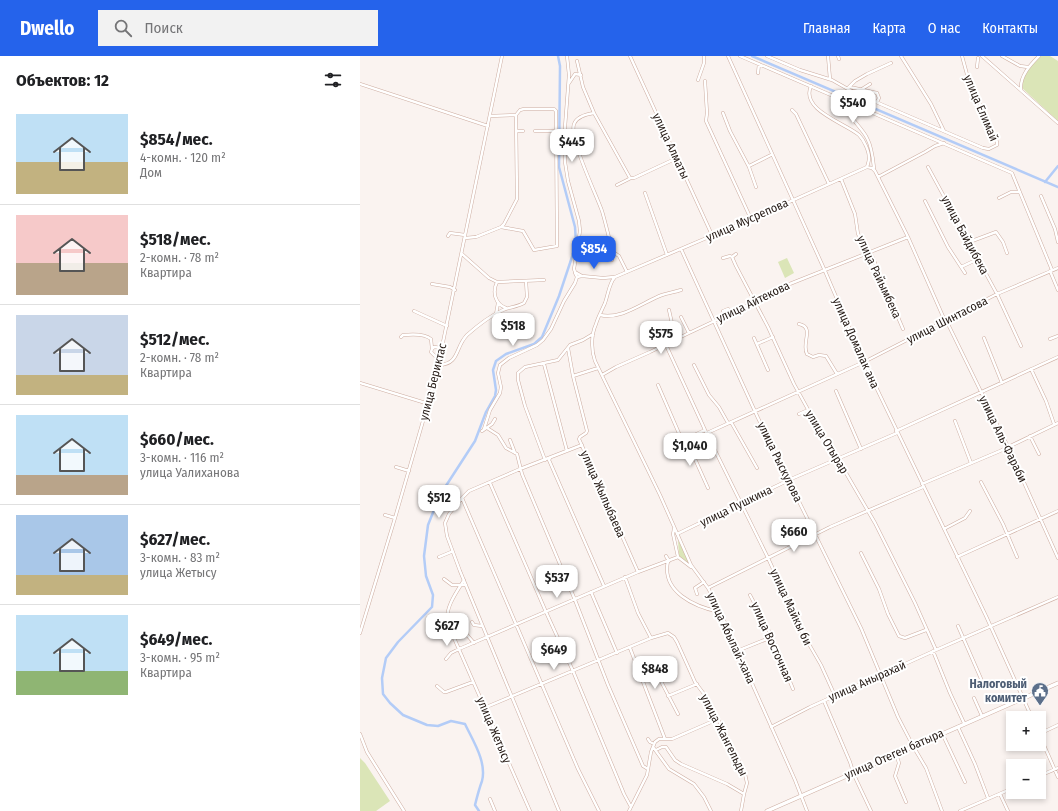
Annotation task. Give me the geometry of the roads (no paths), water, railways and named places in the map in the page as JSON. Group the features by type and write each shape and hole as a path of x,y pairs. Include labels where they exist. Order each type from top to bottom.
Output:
{"main road":[{"name":"улица Отеген батыра","path":"766,811 1058,683"}],"street":[{"name":"улица Бериктас","path":"360,633 409,471 440,361 502,56"},
{"path":"484,430 490,410 500,393 501,387 498,373 500,365 513,355 534,346 543,340 551,329 564,301 575,283 576,277 574,265 580,231 565,162 565,127 569,70 567,56"},
{"name":"улица Алматы","path":"630,56 712,236"},
{"path":"698,80 704,64 704,56"},
{"name":"улица Домалак ана","path":"728,56 896,432 944,529 1028,711"},
{"path":"740,56 1012,173 1058,290"},
{"path":"767,56 849,88 871,100 944,131"},
{"path":"828,56 830,80"},
{"path":"901,56 932,104 944,131"},
{"name":"улица Елимай","path":"944,131 983,148 989,149 995,147 997,142 968,78 962,56"},
{"path":"982,56 1058,123"},
{"path":"1002,56 1020,66 1028,67"},
{"path":"1021,90 1021,81 1028,67 1039,56"},
{"path":"977,67 978,58 983,62"},
{"path":"577,61 583,87 594,112 630,178 632,178"},
{"path":"849,88 861,78 891,63"},
{"path":"758,72 759,64"},
{"path":"568,85 575,74 581,75"},
{"path":"705,81 706,121 751,219"},
{"path":"360,84 488,126"},
{"path":"862,89 870,84"},
{"path":"812,86 809,95 816,107 824,114 858,135 864,142 869,158 867,167 874,169"},
{"path":"849,88 868,90 876,93 879,98 877,102"},
{"path":"868,90 871,100"},
{"name":"улица Аль-Фараби","path":"845,101 845,106 867,137 871,148 874,169 1008,447 1058,558"},
{"path":"448,236 450,234 465,237 476,237 501,227 519,229 525,232 534,250 558,246 556,111 554,109 524,109 520,110 516,115 517,199 501,227"},
{"path":"792,110 796,114 829,184"},
{"path":"594,112 578,119 574,123 573,130 602,213 613,252 611,257 612,260"},
{"path":"723,113 730,131 749,166 756,187"},
{"path":"490,116 516,115"},
{"path":"517,131 523,131"},
{"path":"535,131 556,132"},
{"path":"878,177 935,146 944,143"},
{"path":"749,166 771,154"},
{"path":"617,185 677,158"},
{"name":"улица Мусрепова","path":"626,272 712,236 867,167"},
{"name":"улица Байдибека","path":"928,167 997,294 1021,346"},
{"name":"улица Райымбека","path":"841,179 855,214 858,234 884,282 903,329"},
{"path":"645,192 667,255"},
{"path":"999,198 1011,192 1020,192"},
{"path":"1042,196 1055,229 1058,242"},
{"name":"улица Байдибека","path":"925,201 948,247 965,273"},
{"path":"970,243 996,232 1003,242 1007,253"},
{"name":"улица Айтекова","path":"602,375 755,302 777,289 908,237"},
{"name":"улица Рыскулова","path":"681,249 755,411 863,634 880,676 913,746 926,768 942,811"},
{"path":"576,277 614,277 626,272 619,256 613,252"},
{"path":"462,253 490,278 497,282 544,280"},
{"path":"723,258 730,256 732,257 736,254"},
{"name":"улица Отырар","path":"732,257 773,337 798,392 833,454 838,459 868,510 915,603 950,693 964,723"},
{"path":"961,267 978,259"},
{"name":"улица Шинтасова","path":"686,439 730,422 864,362 997,294 1058,268"},
{"path":"575,272 582,276"},
{"name":"улица Абылай-хана","path":"614,277 596,323 593,334 592,354 658,490 693,568 708,588 721,612 807,811"},
{"path":"439,365 453,360 463,340 496,314 520,305 526,300 526,281"},
{"path":"496,314 498,303 495,288 497,282"},
{"path":"432,284 450,287 455,290"},
{"path":"600,315 616,315 663,295 681,290"},
{"path":"498,303 507,309"},
{"path":"723,311 728,309 732,312"},
{"path":"669,310 673,328 678,339"},
{"path":"414,311 447,326"},
{"path":"681,317 689,333"},
{"path":"799,324 806,328 808,337 805,347 807,354 813,357 826,356 837,374"},
{"path":"401,337 408,334 427,336 431,339 432,354 440,361"},
{"path":"545,460 528,418 518,380 518,373 521,369 558,360 570,345 593,334"},
{"path":"1050,339 1058,336"},
{"path":"757,344 773,337"},
{"path":"754,338 768,370"},
{"path":"984,338 1002,383"},
{"name":"улица Майкы би","path":"666,345 802,632 821,665 835,696"},
{"path":"432,349 434,347 442,348"},
{"name":"улица Жылыбаева","path":"568,348 573,376 587,430 586,433 579,438 638,572"},
{"name":"улица Пушкина","path":"677,534 789,480 861,449 1058,357"},
{"path":"544,364 567,451"},
{"path":"694,365 709,395 730,422 757,468"},
{"path":"573,376 577,376 598,368"},
{"path":"1031,369 1046,401 1054,424"},
{"path":"360,383 428,404"},
{"path":"658,385 680,437 682,439 686,439 708,488"},
{"path":"836,391 861,449"},
{"path":"799,414 808,410"},
{"path":"484,430 492,424 495,419"},
{"path":"955,421 971,463"},
{"path":"708,588 868,510 1058,423"},
{"path":"484,430 498,435 506,448 515,453"},
{"path":"1030,436 1039,454"},
{"path":"510,440 519,459 520,469 643,766 648,769"},
{"path":"559,811 451,550 445,523 449,514 470,491 520,469 582,445"},
{"path":"551,458 549,460 604,586"},
{"path":"396,467 409,471"},
{"path":"981,482 1017,557"},
{"path":"490,483 573,671 624,794 631,807"},
{"path":"462,498 578,769 598,811"},
{"path":"944,529 965,518 970,511"},
{"path":"957,557 1058,511"},
{"path":"385,515 395,518"},
{"path":"674,528 673,532 678,557 693,568"},
{"path":"450,556 451,550"},
{"path":"439,557 451,550"},
{"path":"861,553 879,589 888,614 899,636 905,638 926,630"},
{"path":"666,556 668,561 668,580 674,588 686,600 696,605 721,612"},
{"path":"446,659 451,653 459,649 575,600 625,577 678,557"},
{"path":"625,577 638,613 651,638"},
{"path":"444,579 452,585 466,585"},
{"name":"улица Жетысу","path":"464,580 451,601 446,622 530,811"},
{"path":"697,594 695,588 704,582"},
{"path":"591,592 617,653"},
{"name":"улица Восточная","path":"750,595 772,637 793,689"},
{"name":"улица Анырахай","path":"771,727 824,700 1058,597"},
{"path":"472,622 474,625 483,626"},
{"path":"958,626 982,681"},
{"path":"452,635 462,629 474,643"},
{"name":"улица Жангельды","path":"484,708 666,633 674,637 697,684 718,719 745,774 748,783 744,794 741,811"},
{"path":"737,651 772,637"},
{"path":"630,648 664,738"},
{"path":"645,664 651,662 678,714"},
{"path":"437,686 446,692 473,682"},
{"path":"668,696 697,684"},
{"path":"974,698 982,716"},
{"path":"824,700 854,775 871,811"},
{"path":"629,811 644,783 655,742 664,738 672,739 718,719"},
{"path":"1046,731 1058,725"},
{"path":"958,726 988,798"},
{"path":"942,733 965,782"},
{"path":"360,734 368,752 404,811"},
{"path":"648,740 654,745 669,770 694,784 711,811"},
{"path":"656,750 666,747 675,760 681,764 727,784 744,794"},
{"path":"1046,748 1056,769 1058,777"},
{"name":"улица Отеген батыра","path":"895,754 899,763 895,774 906,802"},
{"path":"1046,773 1056,769"},
{"path":"960,811 1006,791"},
{"path":"1000,793 1008,811"},
{"path":"490,800 495,811"}],"waterway":[{"path":"479,811 475,805 482,781 483,766 475,744 465,724 451,721 438,726 427,725 403,715 383,694 382,678 386,658 398,642 432,607 433,595 426,576 424,556 428,525 440,495 475,441 486,412 495,396 496,390 493,370 496,361 506,354 534,344 542,337 559,296 576,243 575,227 559,167 560,66 558,56"},
{"path":"752,56 1058,187"},
{"path":"1045,182 1058,166"}],"place":[{"name":"Налоговый комитет","path":"1040,706"}]}
